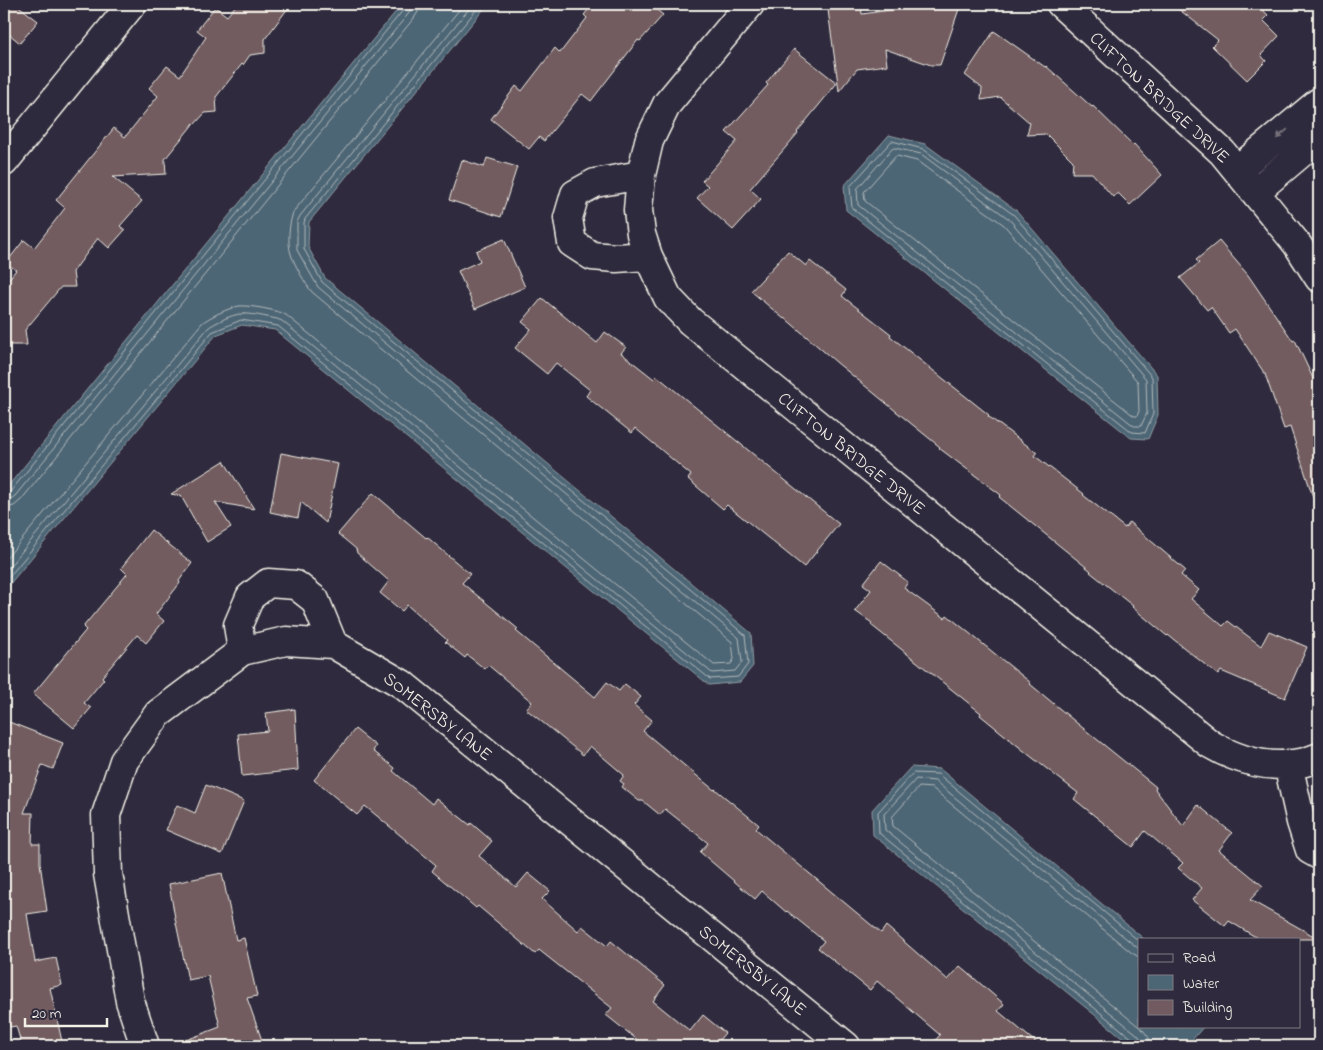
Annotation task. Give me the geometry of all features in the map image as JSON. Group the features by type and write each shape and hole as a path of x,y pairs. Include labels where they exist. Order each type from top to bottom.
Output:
{"street":[{"path":"4,162 132,4"},
{"name":"CLIFTON BRIDGE DRIVE","path":"750,4 667,104 649,141 641,175 638,210 648,256 668,298 690,321 1210,744 1246,760 1273,765 1300,763 1319,757"},
{"name":"CLIFTON BRIDGE DRIVE","path":"1061,4 1222,152 1297,244 1319,278"},
{"name":"CLIFTON BRIDGE DRIVE","path":"1237,170 1319,102"},
{"path":"1255,192 1319,138"},
{"path":"641,175 595,183 575,194 568,218 572,243 592,256 616,258 648,256"},
{"path":"242,651 238,625 250,597 268,583 296,585 315,600 333,644"},
{"name":"SOMERSBY LANE","path":"145,1046 130,1001 108,874 106,815 124,761 158,714 242,651 286,641 333,644 402,684 846,1046"},
{"path":"1288,764 1301,822 1310,850 1319,855"}],"water":[{"path":"402,4 488,4 309,222 308,247 325,278 751,633 753,666 740,682 709,685 275,330 242,325 216,335 4,591 4,491"},
{"path":"889,135 925,144 1017,211 1157,375 1158,415 1148,439 1131,438 846,210 844,186"},
{"path":"911,767 940,769 1143,938 1138,938 1138,1028 1202,1028 1187,1046 1133,1046 873,835 872,810"}],"building":[{"path":"4,4 16,4 38,21 20,43 4,30"},
{"path":"237,4 291,4 265,39 265,53 250,55 216,97 217,112 205,113 194,123 165,159 166,174 113,177 142,201 120,226 125,230 109,248 98,238 73,272 75,287 61,287 25,330 27,345 4,345 4,285 16,270 6,263 24,240 34,248 65,208 56,200 114,128 125,137 158,96 149,88 167,66 180,76 206,37 197,30 215,7 227,16"},
{"path":"593,4 650,4 663,15 640,41 638,40 591,101 582,94 544,141 539,137 529,149 491,119 516,86 522,91 555,48 560,53 587,18 584,15"},
{"path":"907,4 944,4 959,9 940,65 931,65 885,49 887,65 857,69 839,91 828,10 861,6 862,14 905,8"},
{"path":"1172,4 1256,4 1268,15 1263,20 1279,36 1261,55 1266,61 1247,80 1212,46 1218,40"},
{"path":"994,31 1046,66 1093,106 1134,144 1162,175 1130,205 1118,193 1113,197 1092,173 1072,173 1073,161 1046,134 1027,135 1030,123 1000,97 981,100 982,88 965,75"},
{"path":"794,49 837,83 798,133 750,189 761,199 733,230 697,198 708,186 702,181 737,141 726,132 768,85 766,83"},
{"path":"487,158 517,167 501,217 449,200 462,160 484,167"},
{"path":"504,239 525,287 475,309 458,271 480,261 476,251"},
{"path":"1219,241 1248,275 1293,341 1295,340 1319,391 1319,502 1315,503 1290,427 1284,429 1265,374 1235,329 1229,333 1211,307 1207,310 1180,278 1199,263 1196,260"},
{"path":"788,251 806,266 810,261 846,290 842,296 891,334 890,336 988,416 1037,453 1035,456 1125,528 1129,522 1185,570 1181,575 1199,590 1191,599 1223,626 1228,621 1261,646 1269,631 1307,647 1285,698 1221,671 1218,675 1167,636 1091,571 999,497 1001,495 939,448 751,291"},
{"path":"542,298 597,343 605,332 626,347 621,353 654,379 657,376 839,524 804,567 727,505 723,509 688,479 691,475 635,428 632,433 586,396 590,390 556,363 547,374 515,348 531,329 522,322"},
{"path":"281,453 338,464 326,523 301,502 298,518 270,512"},
{"path":"224,461 254,509 215,502 231,527 207,542 181,496 171,494"},
{"path":"373,493 470,574 462,583 518,629 516,631 595,697 607,682 619,691 625,684 641,697 634,705 652,720 643,731 759,825 756,829 881,933 886,926 948,980 960,966 1004,1004 998,1011 1040,1046 930,1046 940,1035 877,981 870,990 818,948 824,941 762,891 755,899 700,852 708,843 665,809 660,815 622,787 624,784 620,781 624,775 590,746 583,755 526,709 532,702 488,665 485,669 467,655 465,658 445,642 447,640 407,605 402,611 380,593 389,581 338,534"},
{"path":"151,530 192,563 179,581 180,583 156,614 164,621 146,643 137,635 102,677 104,679 84,703 91,708 74,728 33,694 86,630 83,627 127,574 121,568"},
{"path":"881,561 908,582 904,588 945,618 947,615 1156,787 1155,789 1183,826 1198,805 1232,833 1219,850 1263,886 1250,900 1319,939 1257,938 1229,921 1225,926 1192,900 1202,888 1178,868 1183,863 1145,831 1133,847 1074,799 1078,793 1029,755 980,715 981,713 855,611 871,590 863,584"},
{"path":"295,709 298,770 242,776 238,734 268,731 266,713"},
{"path":"9,722 63,743 53,769 42,765 24,813 33,813 32,844 40,844 40,863 47,911 27,914 35,962 56,958 62,985 50,988 63,1046 22,1046 16,1026 10,1027 4,996 4,734"},
{"path":"355,729 376,746 373,751 395,768 393,771 432,804 436,798 492,841 479,856 516,887 528,873 550,891 542,899 578,931 582,926 607,946 611,941 665,985 653,1001 690,1031 703,1015 725,1033 714,1046 645,1046 606,1015 612,1008 539,950 535,954 478,906 476,908 432,871 436,865 365,806 357,815 314,780"},
{"path":"206,785 244,801 222,854 166,830 177,805 195,813"},
{"path":"222,873 236,940 244,938 257,996 247,998 264,1046 176,1046 176,1044 220,1027 208,976 188,980 169,884"}]}
